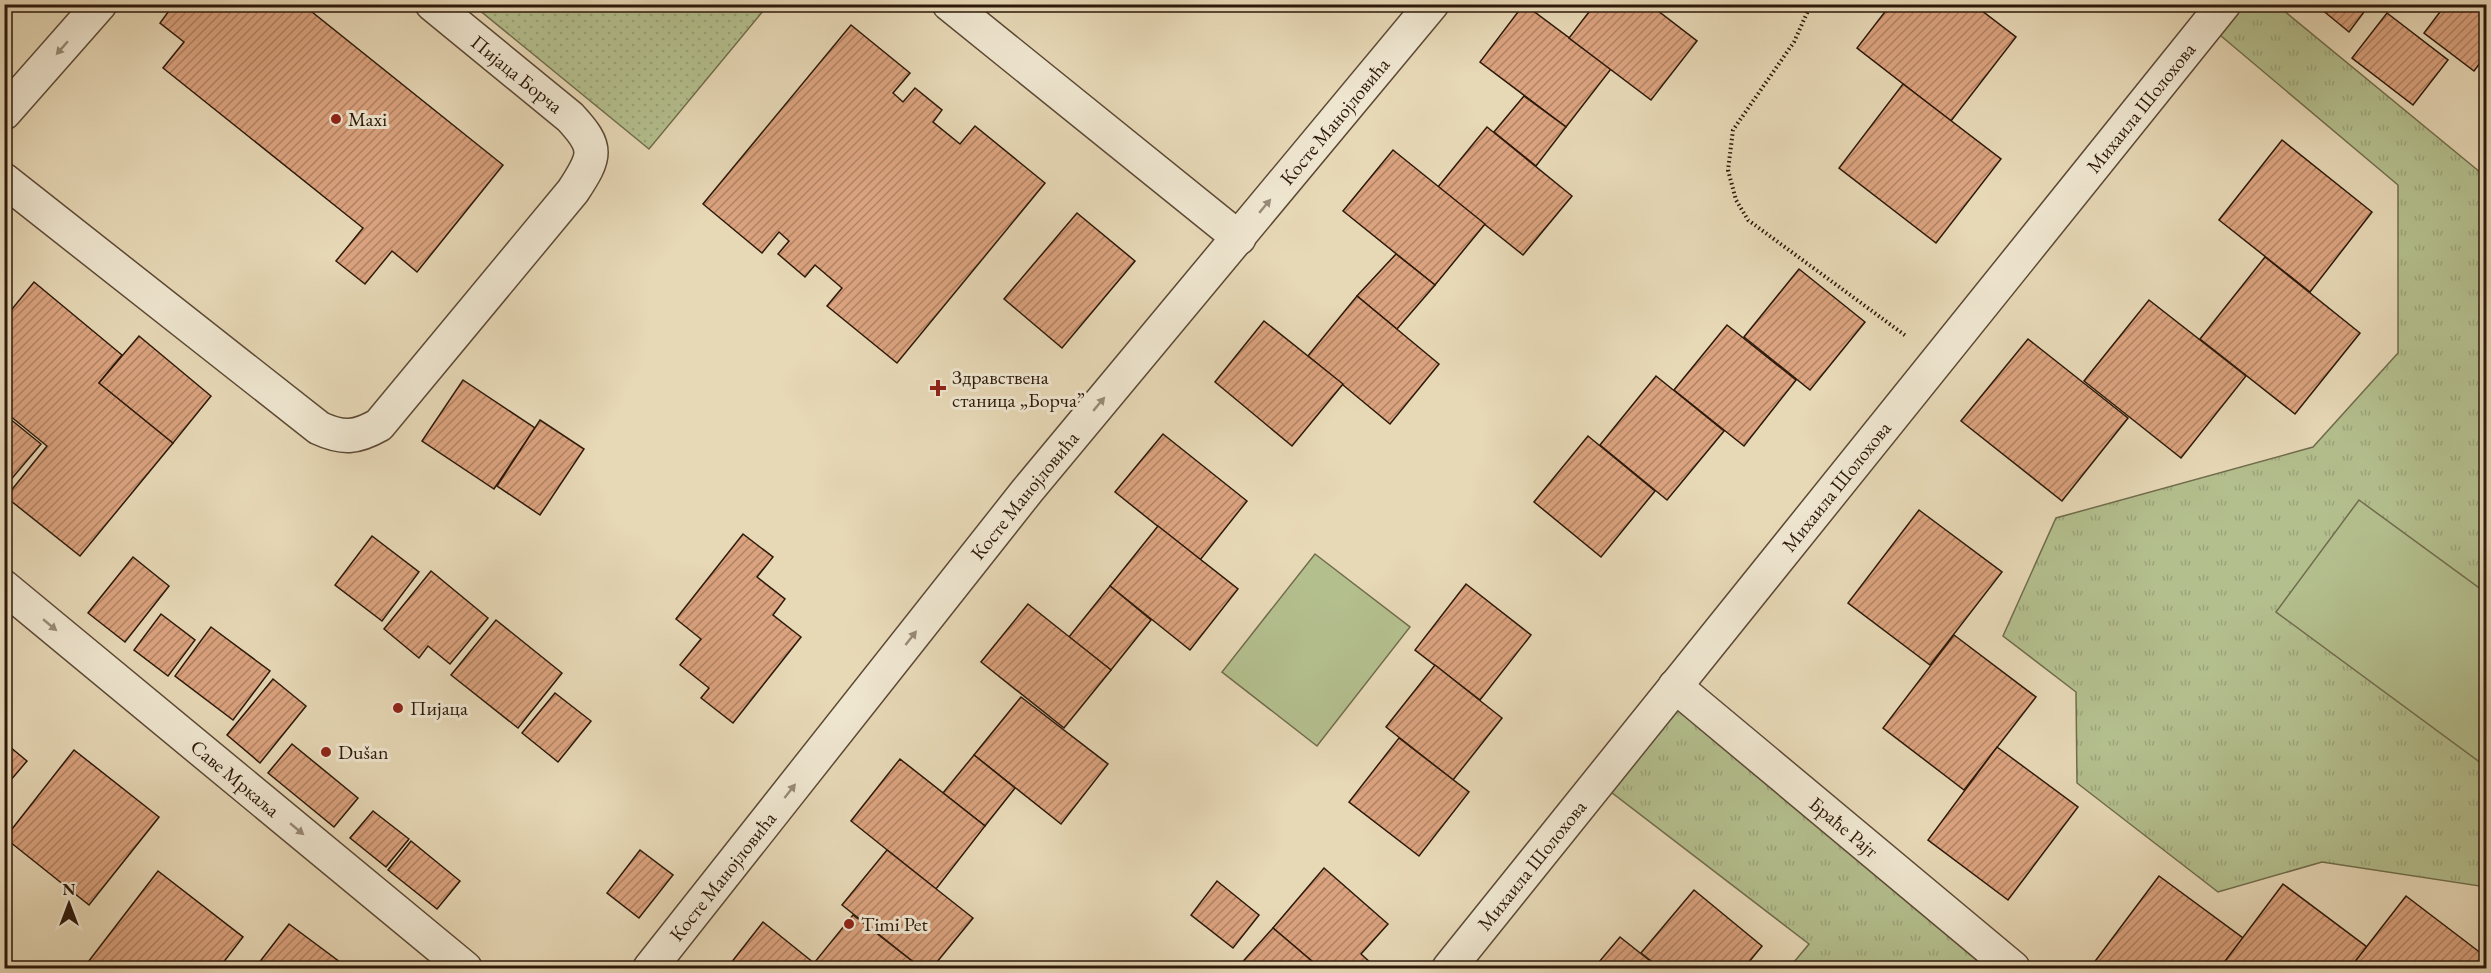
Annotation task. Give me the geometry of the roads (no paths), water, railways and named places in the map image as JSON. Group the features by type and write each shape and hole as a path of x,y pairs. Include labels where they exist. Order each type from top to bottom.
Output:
{"street":[{"path":"4,113 100,4"},
{"name":"Пијаца Борча","path":"4,180 319,428 336,436 351,436 365,432 379,424 573,191 586,171 592,151 587,135 570,117 432,4"},
{"path":"949,4 1239,238"},
{"name":"Косте Манојловића","path":"650,969 1027,491 1432,4"},
{"name":"Михаила Шолохова","path":"1449,969 2224,4"},
{"name":"Саве Мркаља","path":"4,587 465,969"},
{"name":"Браће Рајт","path":"1676,686 2013,969"}],"place":[{"name":"Maxi","path":"336,119"},
{"name":"Здравствена станица „Борча”","path":"938,388"},
{"name":"Пијаца","path":"398,708"},
{"name":"Dušan","path":"326,752"},
{"name":"Timi Pet","path":"849,924"}]}
